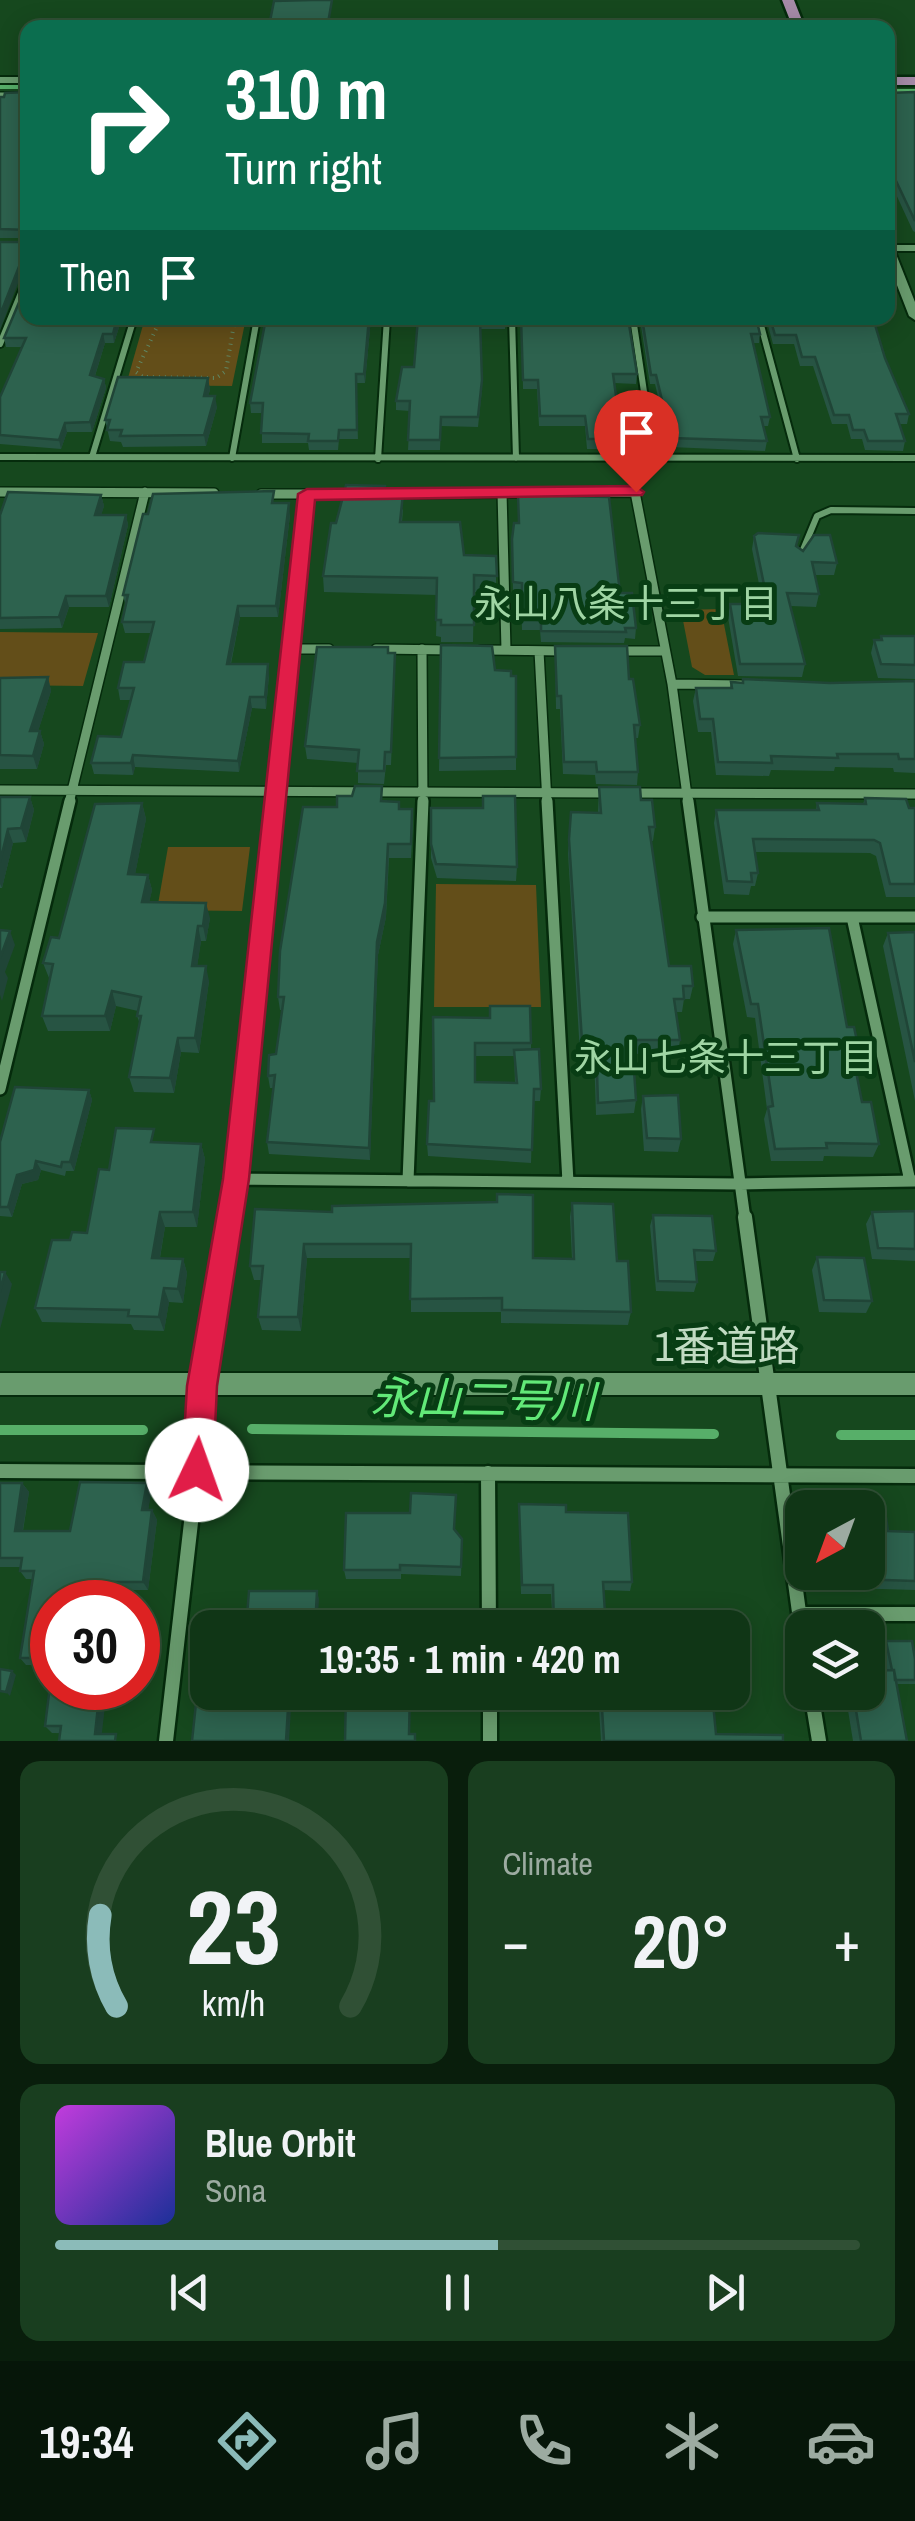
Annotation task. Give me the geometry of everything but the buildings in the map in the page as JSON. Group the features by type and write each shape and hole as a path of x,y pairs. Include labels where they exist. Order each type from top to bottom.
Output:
{"street":[{"path":"895,266 915,316"},
{"path":"0,344 20,295"},
{"path":"92,458 132,325"},
{"path":"232,458 256,325"},
{"path":"378,459 387,325"},
{"path":"512,325 516,458"},
{"path":"634,325 654,459"},
{"path":"762,325 797,460"},
{"path":"0,457 915,458"},
{"path":"0,492 217,493"},
{"path":"0,1089 146,492"},
{"path":"502,492 506,650"},
{"path":"253,494 636,492 672,684 799,1610"},
{"path":"166,1741 197,1470 202,1386 236,1179 307,494"},
{"path":"293,650 348,650"},
{"path":"367,650 575,651"},
{"path":"408,1181 422,792 422,650"},
{"path":"611,651 665,650"},
{"path":"539,651 568,1182"},
{"path":"672,684 747,685"},
{"path":"0,790 915,794"},
{"path":"702,917 915,917"},
{"path":"236,1179 740,1184 912,1181 852,917"},
{"name":"1番道路","path":"0,1384 915,1384"},
{"path":"0,1471 915,1476"},
{"path":"488,1473 489,1610"},
{"path":"885,1614 915,1614"},
{"path":"490,1710 490,1741"},
{"path":"814,1710 818,1741"}],"lane":[{"path":"800,558 817,516 831,510 915,511"}],"path":[{"path":"158,325 136,372 143,377 216,378 226,372 234,325"}],"shaded area":[{"path":"143,325 245,325 232,386 126,385"},
{"path":"721,609 734,675 705,675 692,667 681,610"},
{"path":"0,632 98,633 83,686 0,685"},
{"path":"168,847 250,847 242,911 157,910"},
{"path":"436,884 536,885 541,1007 434,1007"}],"waterway":[{"path":"0,87 20,87"},
{"path":"895,91 915,91"},
{"name":"永山二号川","path":"252,1429 714,1434"},
{"name":"永山二号川","path":"0,1430 143,1430"},
{"name":"永山二号川","path":"841,1435 915,1435"}],"district":[{"name":"永山八条十三丁目","path":"626,603"},
{"name":"永山七条十三丁目","path":"726,1057"}],"route":[{"path":"197,1470 202,1386 236,1179 307,494 636,492"}]}
